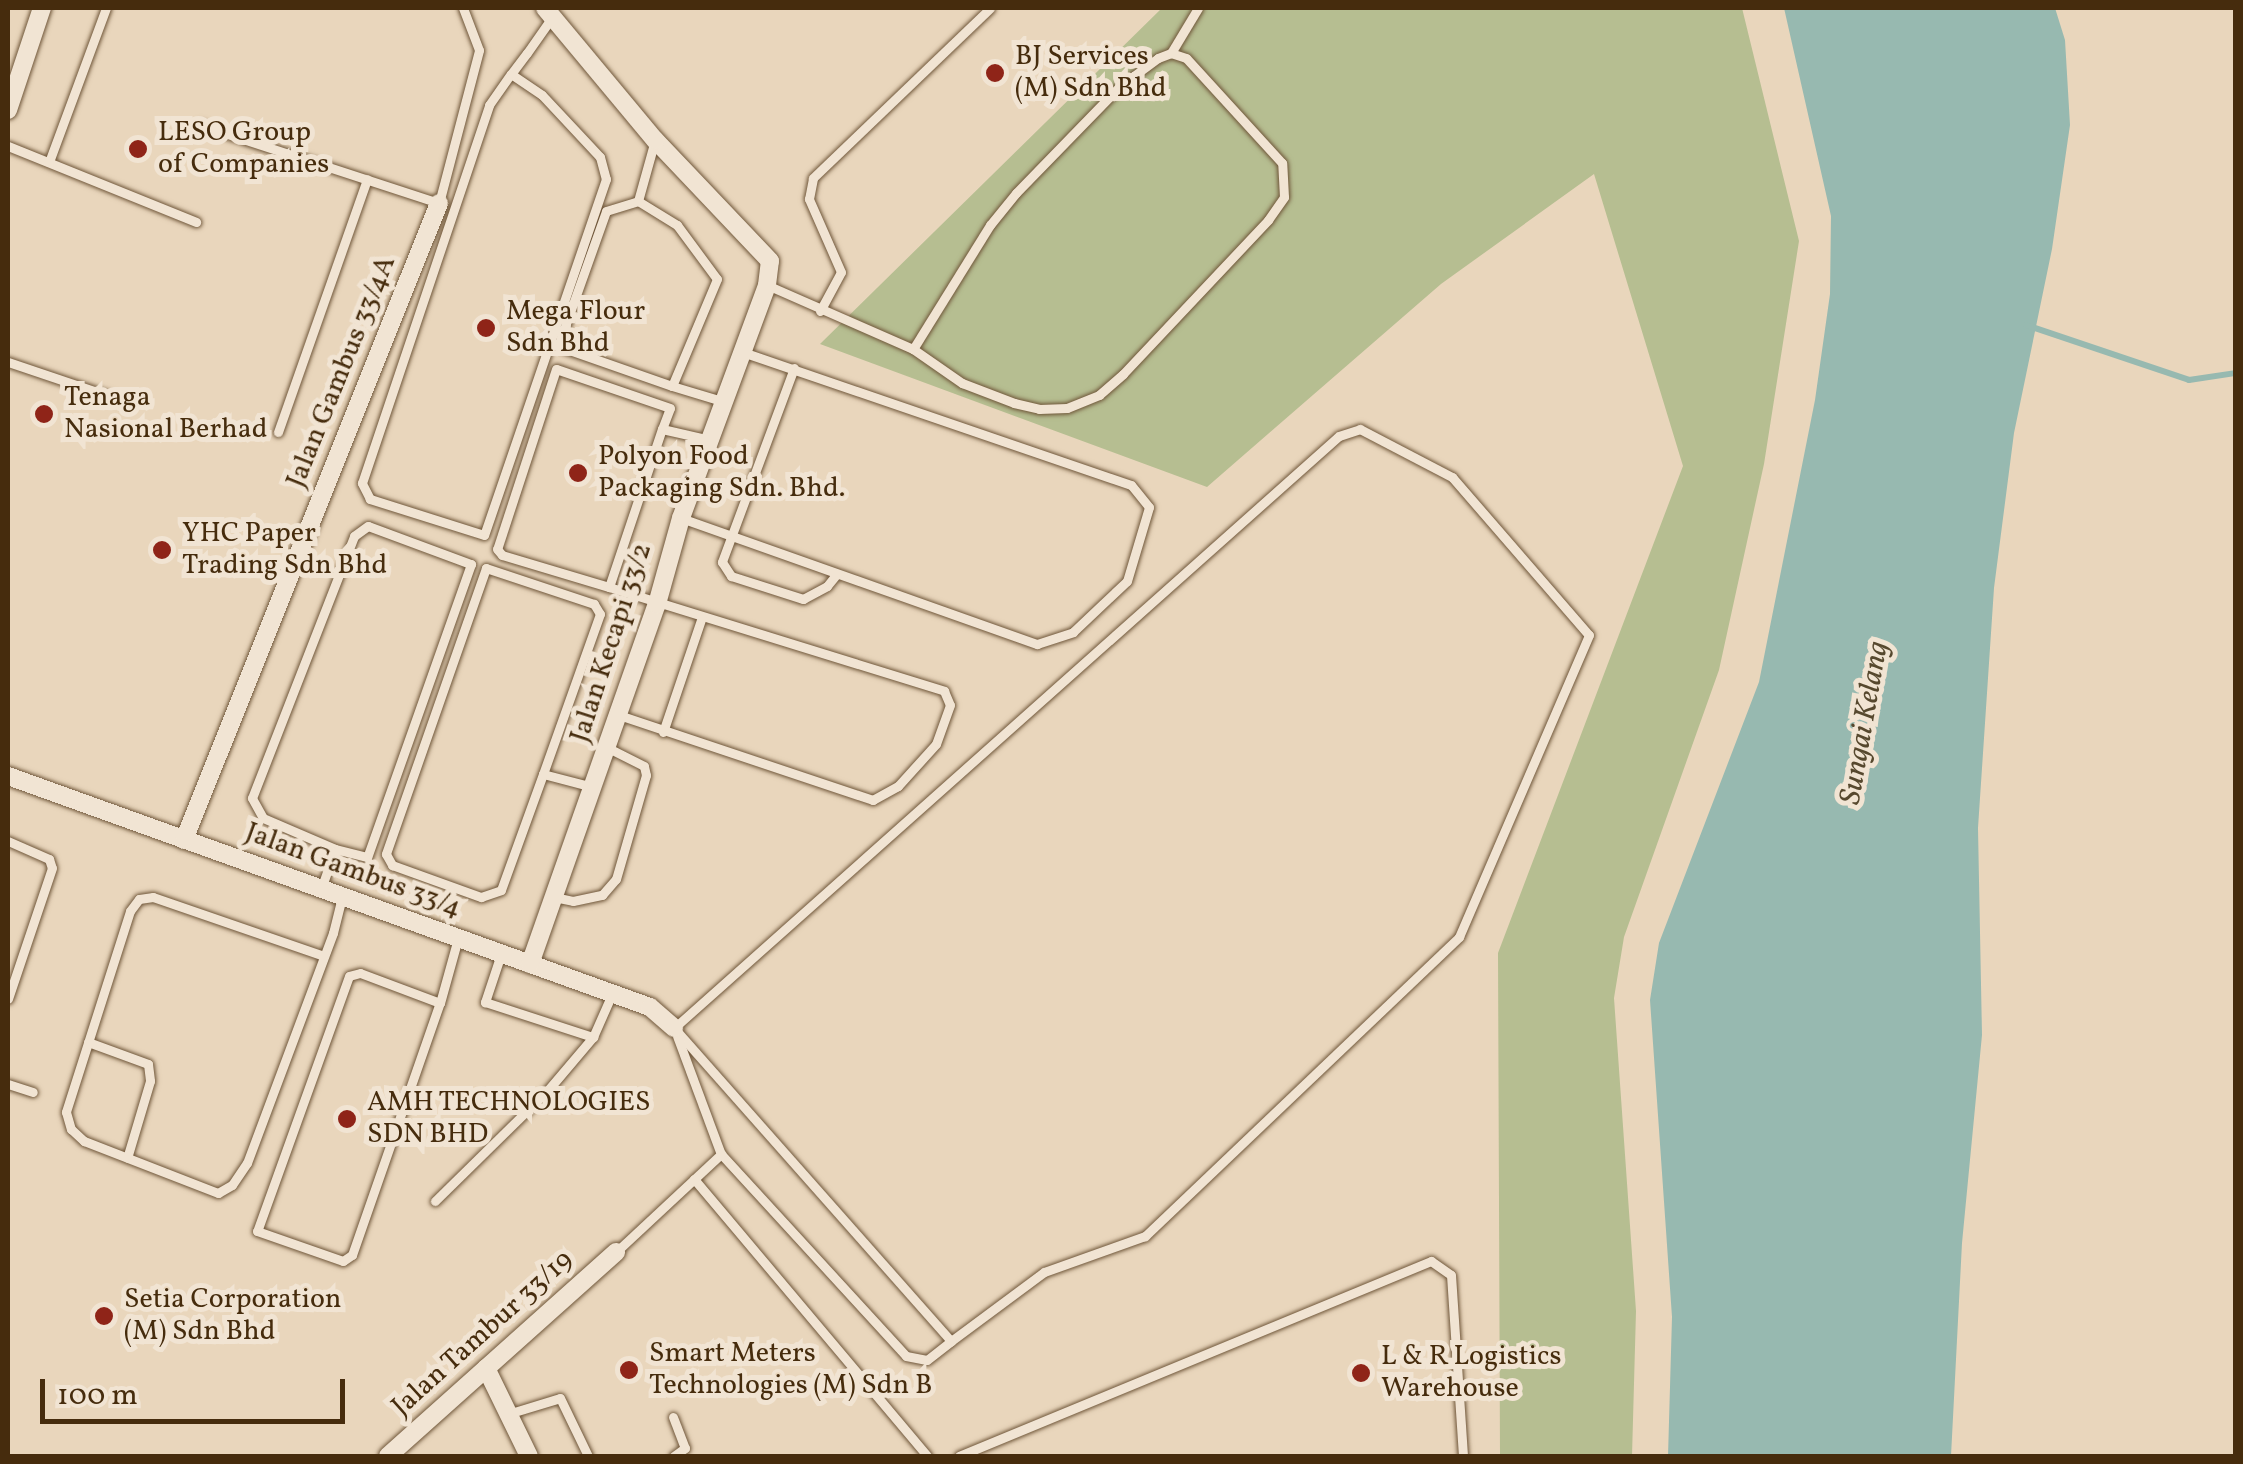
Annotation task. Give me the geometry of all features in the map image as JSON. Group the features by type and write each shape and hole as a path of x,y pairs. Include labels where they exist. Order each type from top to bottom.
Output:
{"street":[{"path":"8,110 42,8"},
{"path":"549,12 655,140 770,260 766,286"},
{"name":"Jalan Gambus 33/4A","path":"184,840 439,203"},
{"name":"Jalan Kecapi 33/2","path":"530,964 657,604 680,518 766,286"},
{"name":"Jalan Gambus 33/4","path":"8,776 650,1007 674,1028"},
{"name":"Jalan Tambur 33/19","path":"388,1456 616,1252"},
{"path":"486,1368 511,1413 528,1456"}],"lane":[{"path":"49,162 106,8"},
{"path":"200,125 439,203 479,50 463,8"},
{"path":"820,311 841,272 809,199 813,178 990,8"},
{"path":"913,349 1016,193 1120,86 1171,53 1198,8"},
{"path":"511,74 542,95 600,157 606,179 484,535 370,499 362,484 489,105 549,12"},
{"path":"766,286 913,349 962,383 1014,403 1039,409 1085,403 1123,374 1279,208 1285,175 1276,153 1186,58 1171,53"},
{"path":"638,201 655,140"},
{"path":"8,146 196,222"},
{"path":"278,432 368,180"},
{"path":"638,201 606,211 558,346 724,402"},
{"path":"638,201 677,226 716,279 672,386"},
{"path":"680,518 835,576 1038,644 1073,632 1127,581 1148,507 1130,485 742,352"},
{"path":"8,362 118,399"},
{"path":"609,587 670,408 556,368 497,549 502,555 944,691 950,705 936,744 898,786 873,800 618,716"},
{"path":"794,368 722,562 731,576 802,599 826,586 835,576"},
{"path":"662,429 711,440"},
{"path":"1360,429 1452,477 1589,635 1459,937 1145,1236 1044,1272 927,1360 906,1356 721,1154 674,1028 1340,436 1360,429"},
{"path":"368,526 470,564 367,857 335,849 263,818 252,798 354,536 368,526"},
{"path":"486,568 594,604 600,614 543,774 501,890 481,897 392,865 386,854 486,568"},
{"path":"663,732 702,617"},
{"path":"554,897 572,901 602,894 616,878 646,775 644,766 608,748"},
{"path":"543,774 593,787"},
{"path":"8,841 49,859 52,868 8,999"},
{"path":"321,889 335,849"},
{"path":"324,956 153,897 139,899 130,911 66,1112 71,1129 84,1141 218,1193 232,1185 247,1164 324,956 342,896"},
{"path":"440,1003 360,973 349,976 256,1231 343,1262 352,1255 440,1003 458,938"},
{"path":"501,954 485,1002 593,1037"},
{"path":"435,1201 548,1090 593,1037 612,994"},
{"path":"674,1028 951,1341"},
{"path":"88,1042 148,1064 150,1081 127,1158"},
{"path":"8,1084 33,1092"},
{"path":"616,1252 721,1154"},
{"path":"694,1179 927,1456"},
{"path":"960,1456 1431,1262 1451,1275 1464,1456"},
{"path":"511,1413 560,1398 588,1456"},
{"path":"673,1416 685,1448 674,1456"}],"green space":[{"path":"1162,8 1742,8 1799,241 1764,464 1719,670 1624,937 1614,998 1636,1311 1632,1456 1500,1456 1498,953 1683,466 1594,174 1441,284 1207,487 820,344"}],"water":[{"name":"Sungai Kelang","path":"1784,8 2055,8 2065,40 2070,125 2052,249 2014,433 1994,588 1978,828 1982,1035 1962,1243 1951,1456 1668,1456 1672,1317 1650,1000 1659,943 1759,682 1815,400 1830,294 1831,216"}],"waterway":[{"path":"2026,325 2189,380 2236,373"}],"place":[{"name":"BJ Services (M) Sdn Bhd","path":"995,73"},
{"name":"LESO Group of Companies","path":"138,149"},
{"name":"Mega Flour Sdn Bhd","path":"486,328"},
{"name":"Tenaga Nasional Berhad","path":"44,414"},
{"name":"Polyon Food Packaging Sdn. Bhd.","path":"578,473"},
{"name":"YHC Paper Trading Sdn Bhd","path":"162,550"},
{"name":"AMH TECHNOLOGIES SDN BHD","path":"347,1119"},
{"name":"Setia Corporation (M) Sdn Bhd","path":"104,1316"},
{"name":"Smart Meters Technologies (M) Sdn B","path":"629,1370"},
{"name":"L & R Logistics Warehouse","path":"1361,1373"}]}
